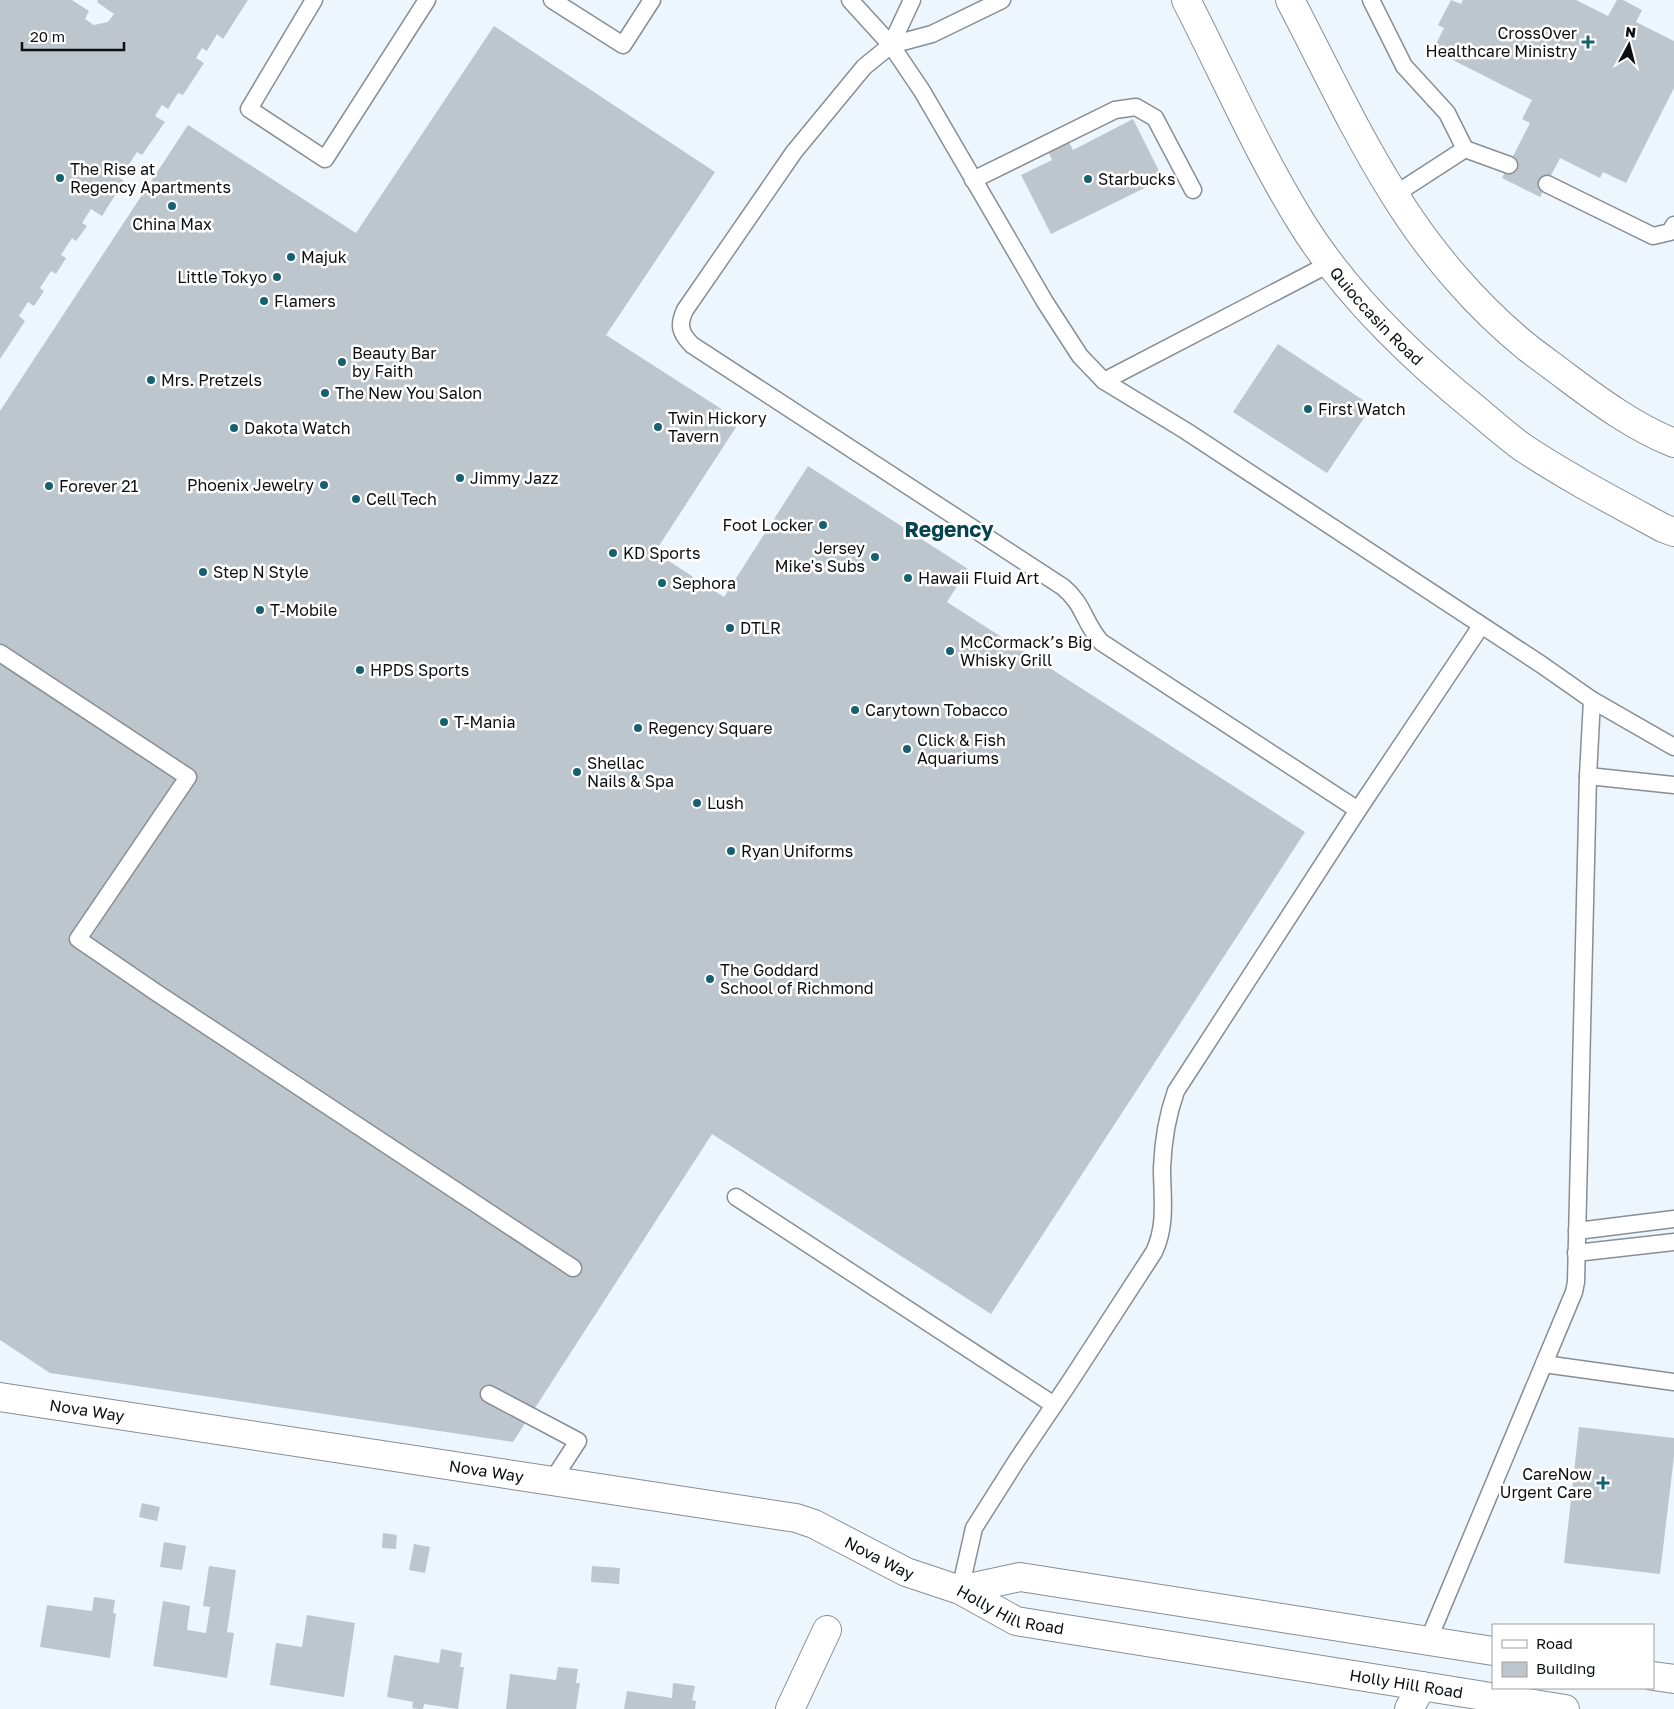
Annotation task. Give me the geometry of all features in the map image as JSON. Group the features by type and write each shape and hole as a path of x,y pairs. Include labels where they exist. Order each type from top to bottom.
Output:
{"street":[{"name":"Quioccasin Road","path":"1186,0 1229,88 1301,222 1329,264 1383,326 1451,389 1521,446 1595,492 1674,532"},
{"path":"1290,0 1366,146 1394,195 1427,242 1483,307 1520,340 1614,411 1671,436"},
{"name":"Nova Way","path":"0,1397 796,1518 814,1524 906,1572 960,1590"},
{"name":"Holly Hill Road","path":"960,1590 1020,1577 1492,1651"},
{"name":"Holly Hill Road","path":"960,1590 1016,1622 1415,1698 1565,1709"},
{"path":"790,1709 827,1630"},
{"path":"1654,1676 1674,1680"}],"lane":[{"path":"314,0 249,109 325,160 427,0"},
{"path":"552,0 623,45 652,0"},
{"path":"850,0 891,45 922,91 1050,310 1080,356 1104,381 1186,432 1542,665 1592,700 1674,746"},
{"path":"891,45 912,0"},
{"path":"1002,0 932,34 891,45 864,67 794,152 685,310 680,320 680,329 684,337 692,345 1063,587 1076,599 1094,634 1101,642 1358,810"},
{"path":"1376,3 1404,66 1447,113 1465,149 1509,165"},
{"path":"973,180 1115,110 1136,107 1155,118 1193,190"},
{"path":"1394,195 1465,149"},
{"path":"1547,184 1653,236 1670,232 1674,225"},
{"path":"1104,381 1329,264"},
{"path":"960,1590 974,1528 1154,1252 1160,1239 1163,1225 1162,1166 1168,1115 1176,1091 1358,810 1481,626"},
{"path":"0,653 188,777 78,939 165,999 573,1268"},
{"path":"1428,1641 1574,1292 1588,776 1592,700"},
{"path":"1588,776 1674,785"},
{"path":"736,1197 1054,1405"},
{"path":"1577,1231 1674,1219"},
{"path":"1576,1253 1674,1242"},
{"path":"1544,1364 1674,1382"},
{"path":"488,1394 578,1441 552,1481"}],"building":[{"name":"The Rise at Regency Apartments","path":"0,0 72,0 89,11 85,19 94,25 108,22 114,14 97,2 98,0 248,0 223,39 217,34 207,51 202,48 196,58 204,63 183,95 178,93 168,109 162,105 155,116 165,122 142,155 137,152 126,169 122,167 117,176 124,181 102,216 91,209 82,223 87,226 76,241 72,238 61,255 66,258 56,274 51,271 40,288 44,291 34,306 28,302 19,316 25,321 0,359"},
{"path":"1451,0 1461,4 1463,0 1576,0 1608,16 1617,0 1623,0 1642,10 1636,22 1674,41 1674,88 1626,183 1603,172 1600,178 1560,158 1540,197 1502,178 1530,123 1522,119 1532,100 1433,50 1444,28 1438,25"},
{"name":"Regency Square","path":"494,26 715,172 606,335 740,421 655,552 724,597 808,466 968,569 947,602 1305,832 991,1314 712,1134 513,1442 50,1373 0,1340 0,411 188,125 356,233"},
{"path":"1133,119 1163,179 1051,234 1021,175 1052,160 1046,146 1066,136 1073,150"},
{"path":"1278,344 1372,406 1327,473 1233,412"},
{"path":"1579,1427 1674,1438 1674,1456 1660,1574 1564,1563"},
{"path":"142,1503 160,1507 157,1521 139,1517"},
{"path":"383,1533 397,1535 396,1549 382,1548"},
{"path":"164,1542 186,1546 182,1570 160,1567"},
{"path":"414,1544 430,1547 425,1573 409,1570"},
{"path":"209,1566 236,1570 227,1632 234,1633 227,1678 153,1666 163,1601 190,1606 187,1630 206,1633 210,1607 203,1606"},
{"path":"592,1566 620,1568 619,1584 591,1582"},
{"path":"94,1597 115,1600 113,1613 116,1614 110,1658 40,1647 47,1605 92,1611"},
{"path":"307,1615 355,1623 344,1697 270,1685 276,1643 302,1647"},
{"path":"441,1649 462,1653 460,1667 464,1667 458,1709 424,1704 423,1709 412,1708 413,1702 387,1697 394,1655 439,1663"},
{"path":"558,1667 578,1669 576,1683 580,1683 576,1709 506,1709 510,1674 556,1680"},
{"path":"673,1683 695,1686 692,1700 696,1701 695,1709 624,1709 627,1691 672,1698"}],"place":[{"name":"CrossOver Healthcare Ministry","path":"1588,42"},
{"name":"The Rise at Regency Apartments","path":"60,178"},
{"name":"Starbucks","path":"1088,179"},
{"name":"China Max","path":"172,206"},
{"name":"Majuk","path":"291,257"},
{"name":"Little Tokyo","path":"277,277"},
{"name":"Flamers","path":"264,301"},
{"name":"Beauty Bar by Faith","path":"342,362"},
{"name":"Mrs. Pretzels","path":"151,380"},
{"name":"The New You Salon","path":"325,393"},
{"name":"First Watch","path":"1308,409"},
{"name":"Twin Hickory Tavern","path":"658,427"},
{"name":"Dakota Watch","path":"234,428"},
{"name":"Jimmy Jazz","path":"460,478"},
{"name":"Phoenix Jewelry","path":"324,485"},
{"name":"Forever 21","path":"49,486"},
{"name":"Cell Tech","path":"356,499"},
{"name":"Foot Locker","path":"823,525"},
{"name":"KD Sports","path":"613,553"},
{"name":"Jersey Mike's Subs","path":"875,557"},
{"name":"Step N Style","path":"203,572"},
{"name":"Hawaii Fluid Art","path":"908,578"},
{"name":"Sephora","path":"662,583"},
{"name":"T-Mobile","path":"260,610"},
{"name":"DTLR","path":"730,628"},
{"name":"McCormack’s Big Whisky Grill","path":"950,651"},
{"name":"HPDS Sports","path":"360,670"},
{"name":"Carytown Tobacco","path":"855,710"},
{"name":"T-Mania","path":"444,722"},
{"name":"Regency Square","path":"638,728"},
{"name":"Click & Fish Aquariums","path":"907,749"},
{"name":"Shellac Nails & Spa","path":"577,772"},
{"name":"Lush","path":"697,803"},
{"name":"Ryan Uniforms","path":"731,851"},
{"name":"The Goddard School of Richmond","path":"710,979"},
{"name":"CareNow Urgent Care","path":"1603,1483"}],"district":[{"name":"Regency","path":"949,530"}]}
